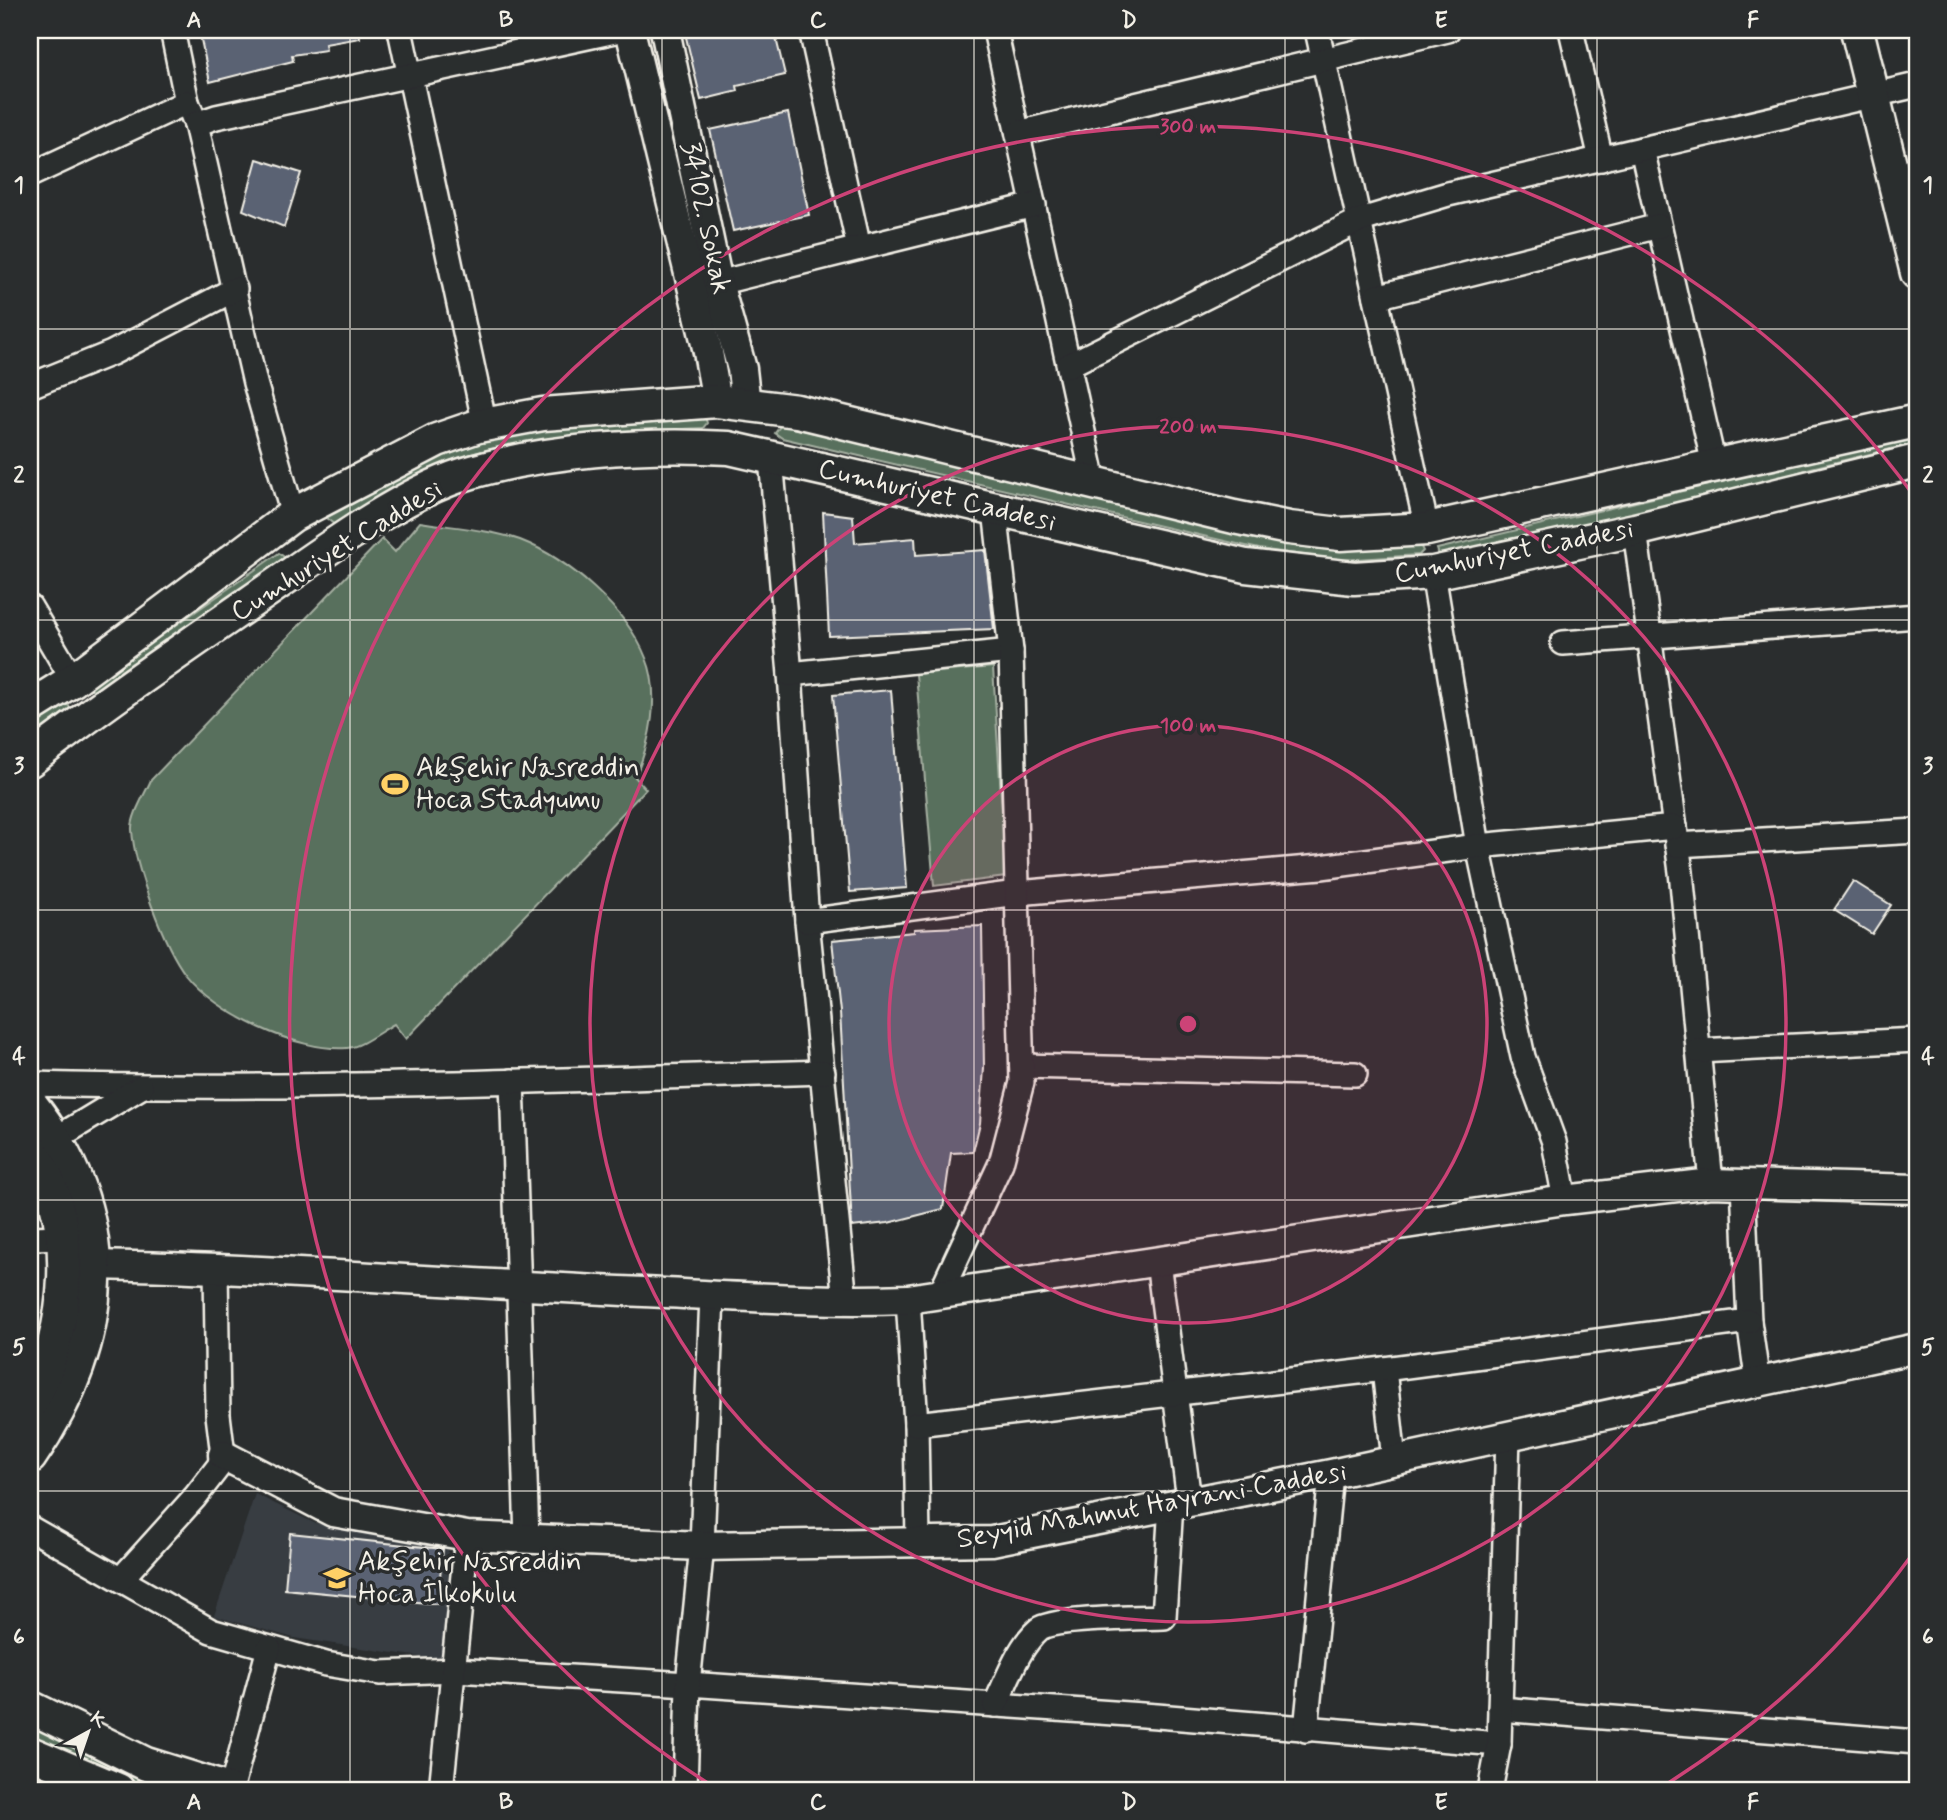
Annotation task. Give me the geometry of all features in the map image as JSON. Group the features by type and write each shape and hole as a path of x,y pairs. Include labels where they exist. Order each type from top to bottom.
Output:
{"main road":[{"path":"1857,30 1917,273"},
{"name":"Cumhuriyet Caddesi","path":"30,707 73,680 293,515 437,440 485,425 586,409 732,403 797,411 1091,484 1300,530 1340,534 1427,529 1917,421"},
{"path":"732,403 757,455"},
{"name":"Cumhuriyet Caddesi","path":"30,760 94,711 321,553 441,483 494,467 620,450 699,446 757,455 995,510 1291,573 1354,578 1433,573 1635,530 1917,461"},
{"path":"293,515 321,553"},
{"path":"1427,529 1433,573"},
{"path":"73,680 94,711"},
{"path":"30,1103 37,1148 59,1209 64,1237 57,1324 42,1377 30,1405"},
{"path":"30,1457 63,1403 75,1374 90,1315 95,1265 89,1213 79,1184 37,1148"},
{"path":"30,1706 146,1764 230,1790"},
{"path":"30,1754 118,1790"}],"street":[{"path":"172,30 255,383 293,515"},
{"path":"400,30 485,425"},
{"path":"196,124 216,117 620,30"},
{"name":"34102. Sokak","path":"630,30 708,352 732,403"},
{"name":"34102. Sokak","path":"665,30 718,283 742,369 732,403"},
{"path":"811,30 859,248"},
{"path":"995,30 1091,468 1091,484"},
{"path":"1317,30 1427,529"},
{"path":"1018,133 1448,30"},
{"path":"1571,30 1601,159"},
{"path":"1069,365 1358,220 1448,194 1917,85"},
{"path":"30,175 187,102"},
{"path":"1642,149 1714,466"},
{"path":"718,283 1034,205"},
{"path":"1376,297 1659,226"},
{"path":"30,386 112,352 235,289"},
{"path":"757,455 790,674 807,921 845,1301"},
{"path":"939,1296 1002,1163 1022,1082 1011,651 995,510"},
{"path":"1635,530 1676,836 1711,1183"},
{"path":"1433,573 1478,846 1523,1058 1554,1142 1565,1200"},
{"path":"30,607 73,680"},
{"path":"1563,643 1917,617"},
{"path":"790,674 1011,651"},
{"path":"807,921 1017,894 1321,867 1478,846 1676,836 1917,831"},
{"path":"1698,1051 1917,1040"},
{"path":"1022,1066 1355,1074"},
{"path":"30,1084 141,1087 512,1081 823,1072"},
{"path":"512,1081 527,1539"},
{"path":"37,1148 141,1087"},
{"path":"95,1265 216,1267 517,1287 845,1301 908,1299 1565,1200 1711,1183 1917,1189"},
{"path":"1743,1183 1749,1321 1758,1384"},
{"path":"30,1238 64,1237"},
{"path":"995,1705 1024,1647 1040,1628 1058,1623 1164,1617 1180,1502 1174,1395 1158,1262"},
{"path":"121,1579 195,1497 223,1455 218,1415 216,1267"},
{"path":"685,1790 688,1684 702,1546 712,1295"},
{"path":"908,1299 916,1424 918,1541"},
{"path":"916,1424 1174,1395 1749,1321"},
{"name":"Seyyid Mahmut Hayrani Caddesi","path":"223,1455 333,1512 467,1536 702,1546 918,1541 940,1544 992,1541 1331,1474 1917,1348"},
{"path":"1384,1369 1394,1460"},
{"path":"1490,1790 1499,1744 1508,1435"},
{"path":"1307,1730 1331,1474"},
{"path":"30,1528 211,1631 326,1664 380,1673 455,1670 688,1684 1499,1744"},
{"path":"441,1790 467,1536"},
{"path":"230,1790 270,1648"},
{"path":"1500,1709 1917,1742"}],"shaded area":[{"name":"Akşehir Nasreddin Hoca İlkokulu","path":"255,1494 314,1523 448,1541 448,1661 294,1638 214,1616"}],"green space":[{"path":"705,417 707,423 703,428 547,439 486,450 442,464 395,488 335,525 326,518 466,442 572,425"},
{"path":"781,425 1296,545 1357,549 1419,543 1423,551 1419,555 1342,560 1259,549 782,438 775,433"},
{"path":"1915,436 1917,441 1912,444 1811,468 1748,489 1440,558 1437,549"},
{"name":"Akşehir Nasreddin Hoca Stadyumu","path":"420,522 484,531 520,540 558,560 611,605 637,640 646,658 653,687 649,734 635,777 646,789 406,1039 394,1024 353,1047 327,1048 305,1044 282,1037 237,1016 199,989 186,975 177,962 152,905 138,863 132,824 151,780 382,539 395,552"},
{"path":"279,553 288,560 97,693 91,689 92,684"},
{"path":"993,667 1006,877 934,886 916,674"},
{"path":"62,700 71,708 71,712 30,741 30,723"},
{"path":"30,1719 197,1790 154,1790 30,1739"}],"building":[{"path":"199,30 359,30 360,38 325,44 326,50 292,55 293,61 210,82"},
{"path":"701,30 774,30 785,75 737,86 738,91 701,100 685,33"},
{"path":"788,113 809,215 733,231 710,130"},
{"path":"257,159 301,173 284,227 243,210"},
{"path":"823,512 853,516 855,543 915,538 916,555 985,550 994,629 829,636"},
{"path":"891,690 907,888 850,892 833,695"},
{"path":"1853,881 1891,905 1872,934 1834,910"},
{"path":"982,926 984,1068 980,1123 973,1152 951,1153 943,1209 888,1223 852,1227 840,1012 832,940 914,932 914,929"},
{"path":"290,1533 443,1549 437,1604 285,1589"}],"place":[{"name":"Akşehir Nasreddin Hoca Stadyumu","path":"395,784"},
{"name":"Akşehir Nasreddin Hoca İlkokulu","path":"337,1578"}]}
